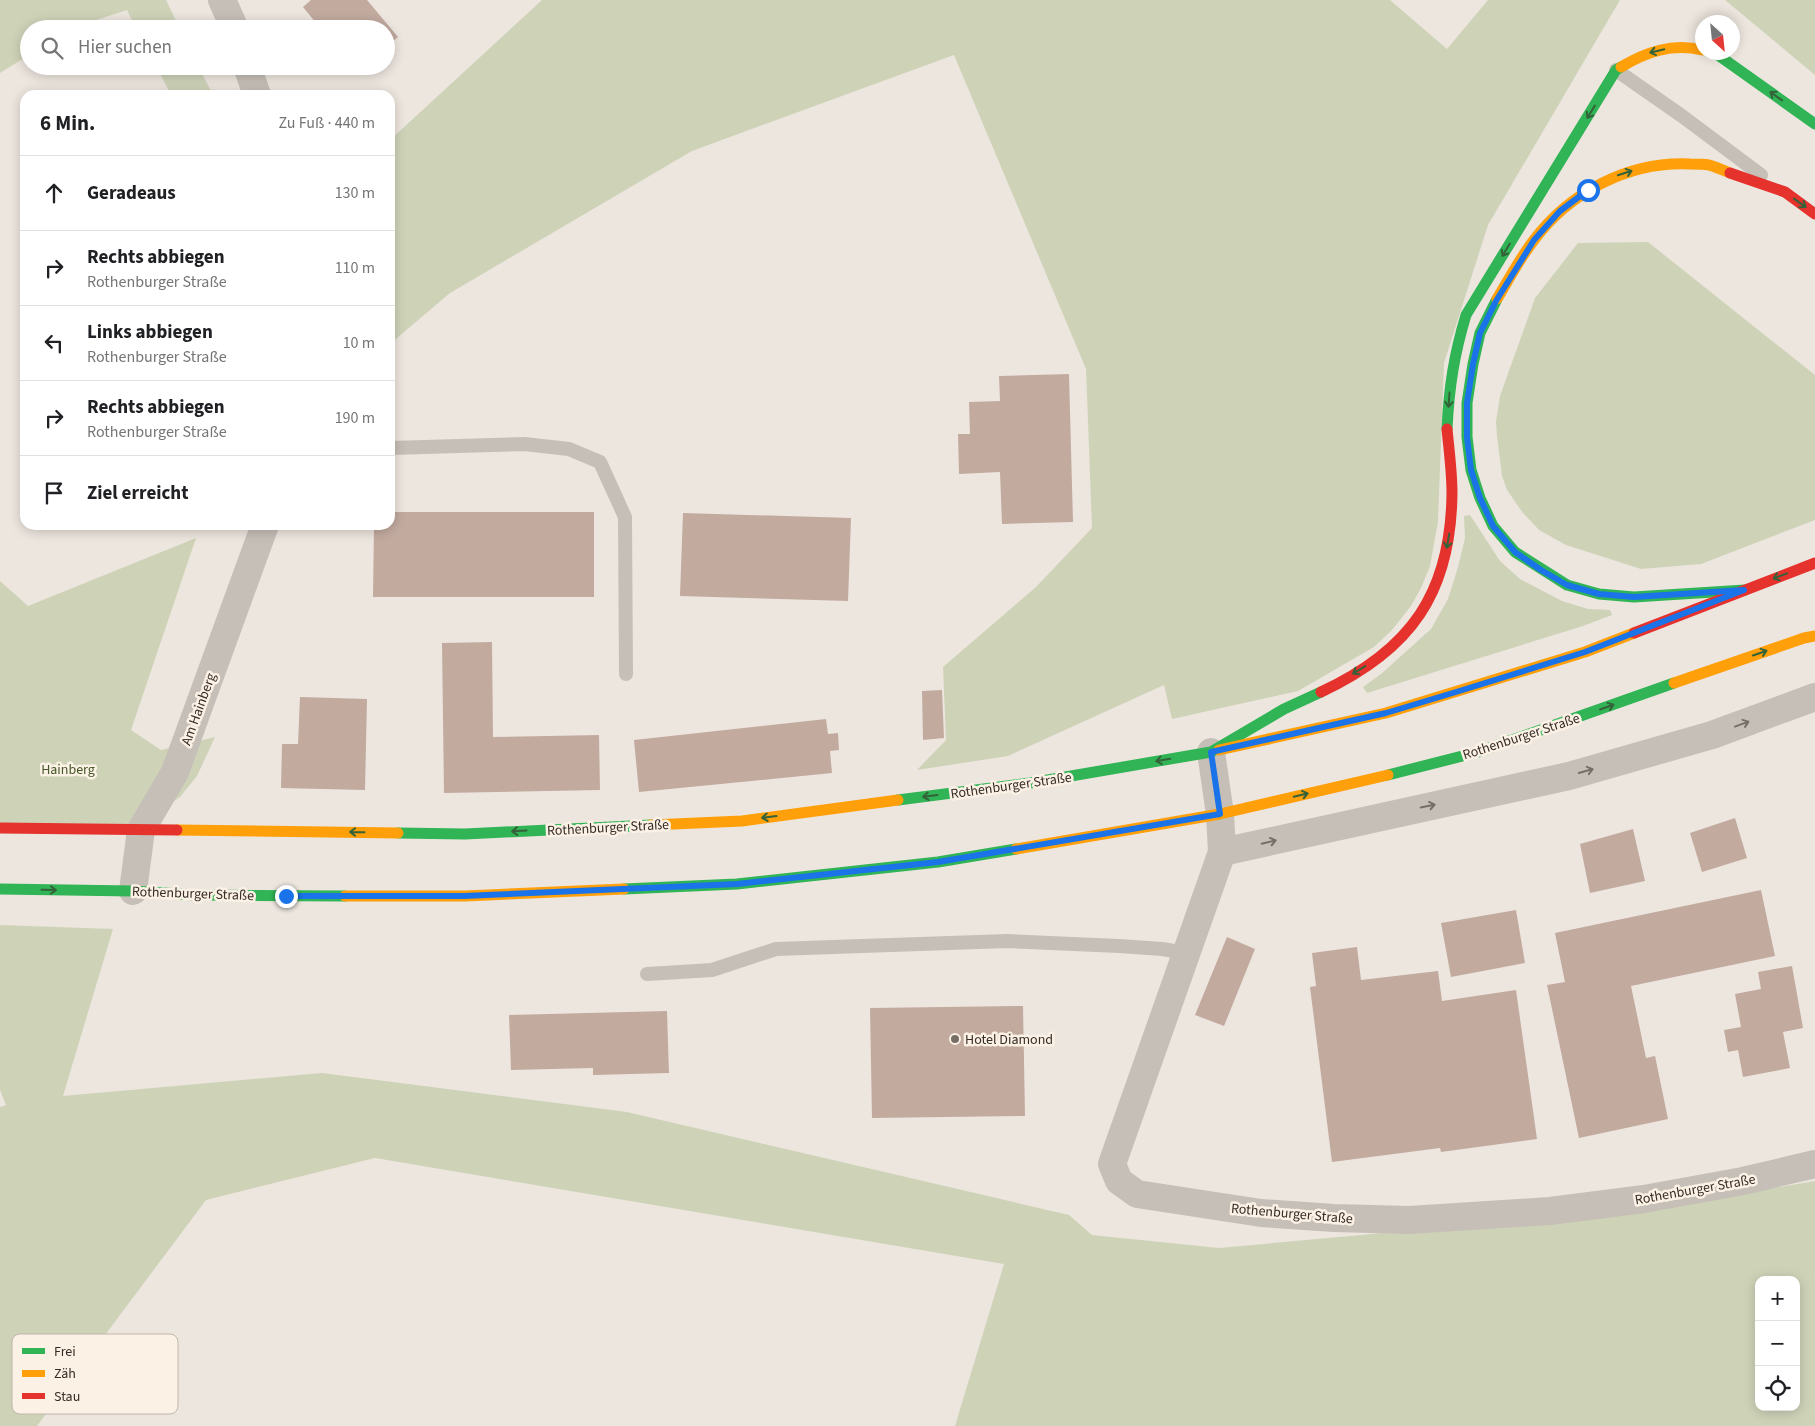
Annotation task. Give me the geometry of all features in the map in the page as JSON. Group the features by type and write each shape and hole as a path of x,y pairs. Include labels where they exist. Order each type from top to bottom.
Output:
{"main road":[{"path":"1211,752 1284,709 1331,687 1366,666 1395,644 1418,619 1434,591 1445,558 1450,527 1452,492 1447,428 1450,381 1466,315 1616,70 1638,56 1657,50 1695,48"},
{"path":"1723,60 1815,124"},
{"path":"1744,590 1634,597 1599,594 1567,585 1515,552 1493,526 1480,498 1471,470 1467,437 1467,403 1473,364 1480,333 1496,301 1534,240 1560,211 1588,190 1611,178 1639,168 1669,163 1708,165 1785,192 1815,214"},
{"name":"Rothenburger Straße","path":"0,828 465,834 742,820 1030,783 1211,752 1386,713 1585,652 1815,563"},
{"name":"Rothenburger Straße","path":"0,889 195,895 464,896 737,884 938,862 1220,814 1398,773 1478,752 1811,636"}],"street":[{"path":"222,0 231,20"},
{"path":"251,75 255,90"},
{"name":"Am Hainberg","path":"133,892 141,830 175,772 263,530"},
{"path":"1222,852 1570,776 1712,735 1815,697"},
{"name":"Rothenburger Straße","path":"1211,752 1220,814 1222,852 1112,1164 1119,1182 1137,1194 1261,1213 1334,1218 1409,1220 1550,1211 1644,1199 1743,1181 1815,1164"}],"lane":[{"path":"1616,70 1785,192"},
{"path":"395,448 524,444 569,449 600,462 625,518 626,674"},
{"path":"646,974 712,970 776,949 1007,941 1119,946 1186,953"}],"green space":[{"path":"0,0 166,0 176,20 132,20 127,10 96,20 20,20 20,61 0,73"},
{"path":"542,0 1390,0 1447,49 1488,0 1620,0 1488,225 1444,363 1438,522 1430,566 1411,606 1392,630 1374,647 1298,691 1172,719 1164,685 1008,756 917,770 946,740 943,667 1036,587 1092,528 1086,369 954,55 692,151 450,293 395,340 395,135"},
{"path":"1725,0 1815,0 1815,75"},
{"path":"161,75 203,75 210,90 168,90"},
{"path":"1648,242 1815,375 1815,520 1701,564 1641,569 1566,545 1539,530 1523,513 1507,490 1502,476 1496,422 1500,396 1535,298 1578,243"},
{"path":"1470,515 1500,561 1520,579 1562,601 1588,609 1610,610 1612,615 1583,626 1367,693 1363,687 1381,674 1431,629 1448,599 1465,538 1464,516"},
{"name":"Hainberg","path":"196,538 131,730 161,750 215,737 197,776 180,797 137,828 0,824 0,581 28,606"},
{"path":"0,925 113,929 63,1096 322,1073 627,1112 1069,1215 1092,1235 1219,1248 1427,1229 1592,1218 1815,1181 1815,1426 955,1426 1004,1264 375,1158 206,1200 106,1334 12,1334 12,1414 46,1414 37,1426 0,1426 0,1107 6,1105 0,1090"}],"building":[{"path":"311,0 367,0 384,20 314,20 303,7"},
{"path":"1069,374 1073,522 1002,524 1000,472 959,474 958,434 970,434 969,402 1000,401 999,376"},
{"path":"395,512 594,512 594,597 373,597 374,530 395,530"},
{"path":"683,513 851,518 848,601 680,596"},
{"path":"492,642 493,737 599,735 600,790 444,793 442,643"},
{"path":"942,690 944,738 923,740 922,691"},
{"path":"300,697 367,699 365,790 281,788 282,744 298,744"},
{"path":"826,719 828,734 838,733 839,750 830,751 832,773 639,792 634,740"},
{"path":"1735,818 1747,858 1702,872 1690,833"},
{"path":"1633,829 1645,881 1590,893 1580,844"},
{"path":"1761,890 1775,956 1631,986 1646,1058 1655,1056 1668,1119 1579,1138 1547,985 1565,982 1555,933"},
{"path":"1516,910 1525,963 1451,977 1441,923"},
{"path":"1227,937 1255,949 1224,1026 1195,1015"},
{"path":"1357,947 1361,980 1438,971 1442,1001 1516,990 1537,1139 1441,1152 1440,1148 1332,1162 1310,987 1316,986 1312,953"},
{"path":"1792,966 1803,1028 1783,1032 1790,1068 1743,1077 1738,1050 1728,1052 1724,1030 1741,1027 1735,994 1761,989 1758,972"},
{"path":"1023,1006 1025,1116 872,1118 870,1008"},
{"path":"667,1011 669,1073 593,1075 593,1068 511,1070 509,1015"}],"traffic: fast":[{"path":"1725,60 1815,124"},
{"path":"1447,429 1453,371 1466,315 1616,70 1621,67"},
{"path":"1497,299 1480,333 1473,364 1467,403 1467,437 1471,470 1480,498 1493,526 1515,552 1567,585 1599,594 1634,597 1745,590"},
{"path":"1388,775 1478,752 1674,683"},
{"path":"898,800 1030,783 1211,752 1284,709 1321,692"},
{"path":"398,833 465,834 651,825"},
{"path":"624,889 737,884 938,862 1016,849"},
{"path":"0,889 133,891 195,895 345,896"}],"traffic: slow":[{"path":"1621,67 1640,57 1660,50 1670,48 1695,49"},
{"path":"1497,299 1524,254 1549,223 1565,207 1603,183 1623,174 1667,164 1707,165 1730,173"},
{"path":"1219,750 1386,713 1585,652 1634,633"},
{"path":"1674,683 1804,638 1815,636"},
{"path":"1016,849 1220,814 1388,775"},
{"path":"651,825 742,821 898,800"},
{"path":"177,830 398,833"},
{"path":"345,896 465,896 624,889"}],"traffic: jam":[{"path":"1730,173 1785,192 1815,214"},
{"path":"1321,692 1379,657 1402,637 1420,614 1434,589 1444,560 1450,529 1452,485 1447,429"},
{"path":"1634,633 1815,563"},
{"path":"0,828 177,830"}],"place":[{"name":"Hotel Diamond","path":"955,1039"}],"route":[{"path":"286,896 464,896 737,884 938,862 1220,814 1211,752 1386,713 1456,692 1585,652 1744,590 1634,597 1599,594 1567,585 1515,552 1493,526 1480,498 1471,470 1467,437 1467,403 1480,333 1496,301 1534,240 1560,211 1588,190"}]}
